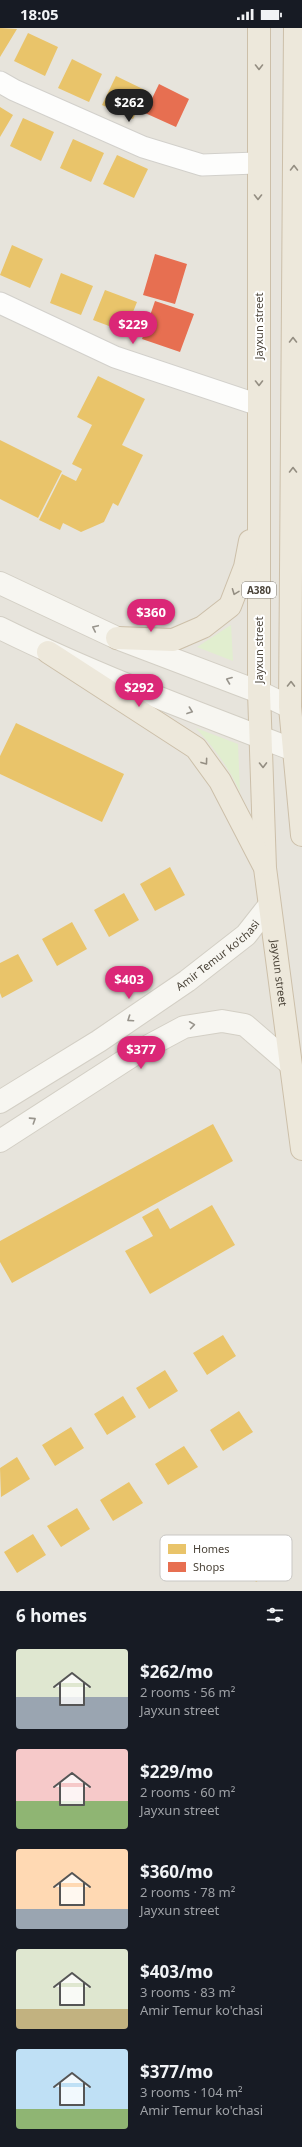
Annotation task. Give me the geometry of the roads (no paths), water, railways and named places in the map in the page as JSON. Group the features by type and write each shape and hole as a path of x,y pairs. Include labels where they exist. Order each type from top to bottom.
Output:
{"highway":[{"name":"Jayxun street","path":"259,28 259,692 262,738 264,868 289,1063 302,1149"},
{"name":"A380","path":"295,28 298,103 290,707 302,835"},
{"path":"117,638 173,640 202,627 230,606 244,567 259,500"},
{"path":"293,502 302,538"},
{"path":"48,652 196,748 220,781 264,868"}],"main road":[{"path":"0,583 117,638 259,692 290,707"},
{"path":"0,628 48,652 182,708 294,750"},
{"name":"Amir Temur ko'chasi","path":"0,1102 99,1041 187,981 246,935 268,907"},
{"path":"0,1141 140,1050 184,1027 222,1021 244,1025 289,1063"}],"street":[{"path":"0,82 14,90 144,147 194,163 202,165 258,163"},
{"path":"0,303 115,357 259,405"}]}
